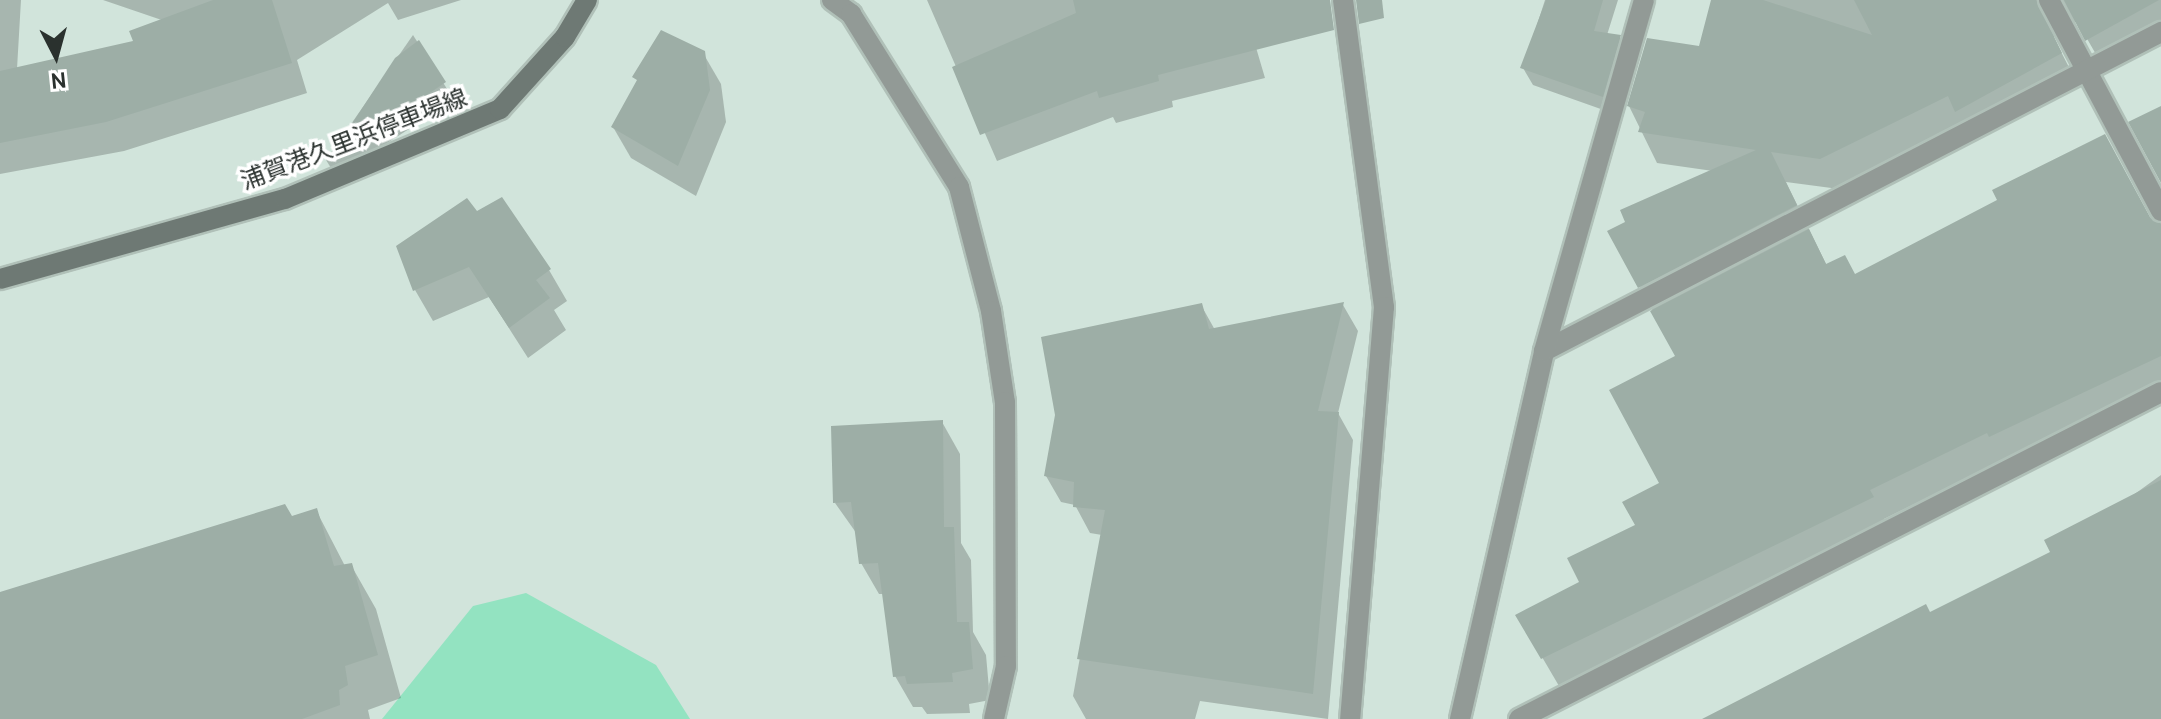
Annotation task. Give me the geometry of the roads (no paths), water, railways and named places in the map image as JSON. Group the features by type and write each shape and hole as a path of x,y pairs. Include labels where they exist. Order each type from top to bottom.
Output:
{"main road":[{"name":"浦賀港久里浜停車場線","path":"0,279 285,199 500,109 565,37 587,0"}],"street":[{"path":"832,0 851,14 959,187 991,311 1005,402 1006,666 994,719"},
{"path":"1343,0 1384,307 1350,719"},
{"path":"1460,719 1544,351 1644,0"},
{"path":"2049,0 2161,211"},
{"path":"1544,351 2161,32"},
{"path":"1519,719 2161,392"}]}
